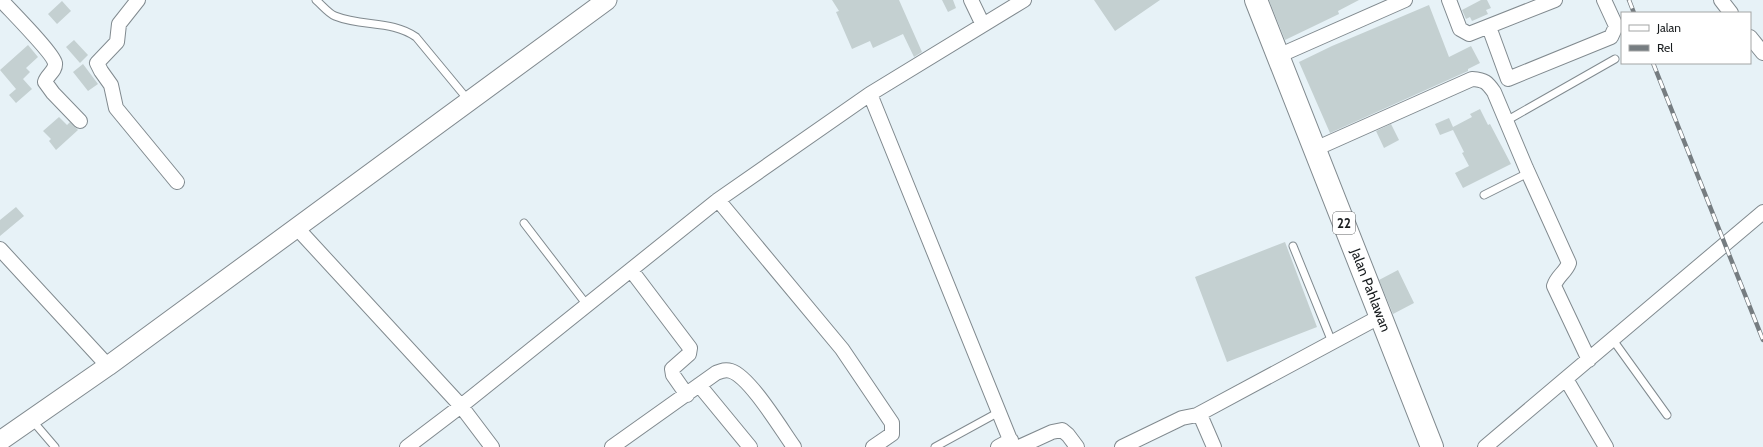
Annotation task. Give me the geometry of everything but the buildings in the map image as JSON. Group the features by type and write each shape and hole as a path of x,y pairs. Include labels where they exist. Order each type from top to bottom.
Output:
{"highway":[{"name":"Jalan Pahlawan","path":"1256,0 1432,447"}],"street":[{"path":"1,0 48,52 55,62 54,68 45,82 53,93 80,121"},
{"path":"138,0 118,24 117,42 97,63 111,85 116,108 177,182"},
{"path":"0,441 108,366 607,0"},
{"path":"971,0 984,25"},
{"path":"407,447 461,406 718,200 870,94 1024,0"},
{"path":"1278,56 1375,6 1405,0"},
{"path":"1449,0 1460,29 1462,32 1469,34 1555,0"},
{"path":"1489,27 1508,79 1610,37 1616,26 1604,0"},
{"path":"1721,0 1730,12"},
{"path":"1751,38 1763,53"},
{"path":"1315,149 1472,79 1482,80 1489,85 1494,92 1528,173 1569,263 1564,271 1557,277 1554,286 1589,360"},
{"path":"870,94 999,412 1014,445"},
{"path":"718,200 846,355 892,423 892,434 879,445"},
{"path":"1485,447 1763,212"},
{"path":"296,227 461,406 492,447"},
{"path":"0,249 108,366"},
{"path":"631,270 690,348 689,354 672,368 672,375 687,395"},
{"path":"1122,447 1182,418 1197,415 1380,316"},
{"path":"612,447 699,385 723,370 730,370 737,374 752,389 794,447"},
{"path":"1566,379 1606,447"},
{"path":"699,385 750,447"},
{"path":"1197,415 1201,417 1214,447"},
{"path":"998,447 1014,445 1062,430 1077,447"}],"lane":[{"path":"316,0 333,15 349,20 399,27 408,31 416,37 469,101"},
{"path":"1506,121 1615,59"},
{"path":"1484,195 1528,173"},
{"path":"524,223 587,305"},
{"path":"1293,246 1332,342"},
{"path":"1613,340 1667,415"},
{"path":"935,447 999,412"},
{"path":"31,419 55,447"}],"railway":[{"path":"1629,0 1634,12"},
{"path":"1653,64 1763,340"}]}
